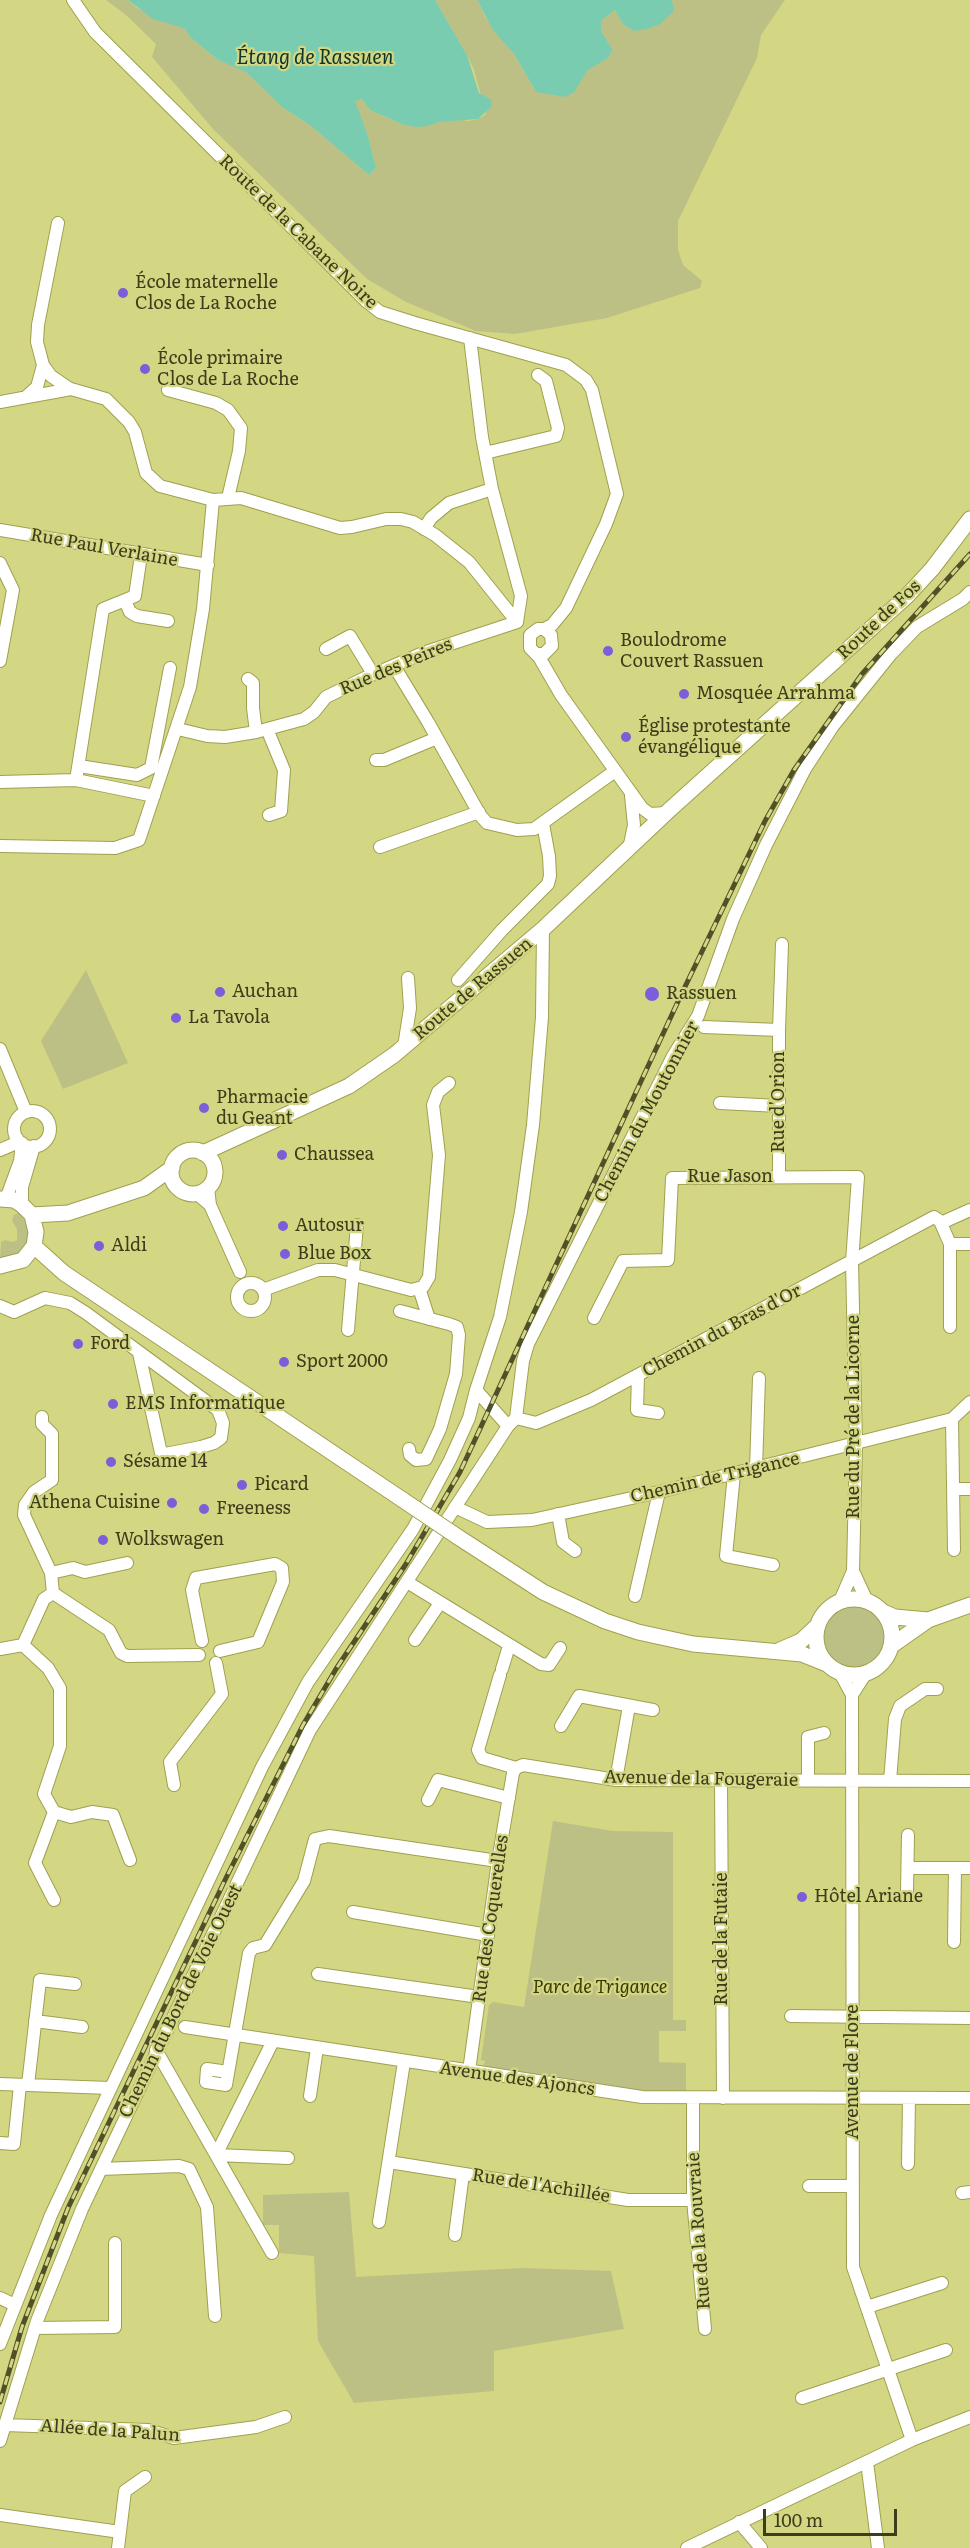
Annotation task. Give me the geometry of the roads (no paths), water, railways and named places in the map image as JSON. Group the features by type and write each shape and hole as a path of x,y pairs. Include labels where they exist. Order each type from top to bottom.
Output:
{"main road":[{"name":"Route de Fos","path":"669,811 908,596 970,519"},
{"name":"Route de Rassuen","path":"203,1153 349,1086 404,1047 543,929 669,811"},
{"name":"Route de Rassuen","path":"215,1170 223,1157 249,1132"},
{"path":"144,1188 178,1188 188,1193 203,1191 213,1180 215,1170 212,1161 203,1153 192,1150 183,1153 174,1161 172,1168 172,1179 178,1188"},
{"path":"23,1260 35,1239 68,1213 144,1188 172,1168"},
{"path":"3,1199 27,1210 68,1213"},
{"path":"27,1210 35,1239 64,1273"},
{"path":"2,1269 23,1260 36,1261 64,1273 543,1592 605,1621 638,1632 693,1644 746,1650 780,1650 802,1654 833,1669 857,1675 866,1673 882,1663 891,1646 892,1634 883,1612"},
{"path":"780,1650 801,1641 816,1627 821,1616 840,1601 858,1599 867,1601 883,1612 901,1618 928,1620"},
{"path":"891,1646 928,1620 970,1605"},
{"path":"816,1627 816,1647 833,1669"}],"street":[{"name":"Route de la Cabane Noire","path":"73,0 94,32 366,301 380,312 566,365 578,373 592,390 617,494 606,525 566,608 564,620 542,637 547,668"},
{"path":"58,223 38,325 38,342 43,365 51,376 71,389 106,399 129,422 135,432 146,473 160,486 213,500 241,498 340,528 394,519 412,522 435,535 469,562 517,622 542,637"},
{"path":"470,338 492,489 521,596 517,622"},
{"path":"27,396 37,387 43,365"},
{"path":"485,453 556,436 558,428 546,381 538,375"},
{"path":"0,401 71,389"},
{"path":"168,390 216,402 228,410 242,428 228,498"},
{"path":"424,529 430,518 449,503 492,489"},
{"path":"0,846 115,848 128,846 139,840 178,729 197,653 213,500"},
{"name":"Rue Paul Verlaine","path":"0,530 208,565"},
{"path":"76,780 103,609 135,596 141,555"},
{"path":"0,563 13,590 0,661"},
{"name":"Chemin du Moutonnier","path":"512,1422 528,1344 673,1056 698,1016 734,919 766,845 805,769 833,726 891,654 918,627 963,599 970,592"},
{"path":"125,601 130,612 168,621"},
{"name":"Rue des Peires","path":"178,729 216,736 261,731 304,719 314,712 326,697 373,674 517,622"},
{"path":"326,649 350,636 373,674"},
{"path":"537,654 544,654 542,637"},
{"path":"542,637 530,648 547,668 561,695 631,795 650,814 669,811"},
{"path":"394,666 479,812 488,823 526,831 543,824 564,806 615,771"},
{"path":"79,766 137,775 151,768 170,668"},
{"path":"248,679 254,683 253,708 261,731 284,770 281,811 270,814"},
{"path":"376,760 384,760 437,738"},
{"path":"0,782 76,780 154,796"},
{"path":"629,849 634,825 631,795"},
{"path":"380,847 479,812"},
{"path":"458,980 502,930 548,884 549,856 543,824"},
{"path":"0,2344 51,2215 262,1767 308,1682 412,1529 450,1460 469,1418 500,1317 521,1212 533,1125 540,1039 543,929"},
{"path":"779,1030 782,944"},
{"path":"404,1047 410,1008 408,978"},
{"name":"Rue d'Orion","path":"704,1027 779,1030 779,1177"},
{"path":"0,1050 26,1112"},
{"path":"263,1290 318,1270 335,1270 400,1288 423,1287 429,1277 439,1155 433,1105 438,1092 449,1083"},
{"path":"720,1103 779,1106"},
{"path":"0,1150 24,1142 42,1144 48,1138 50,1124 42,1114 34,1111 26,1112 15,1124 24,1142 22,1187 27,1210"},
{"path":"3,1199 16,1176 24,1142"},
{"name":"Rue Jason","path":"594,1318 623,1261 668,1260 672,1178 858,1177 852,1262"},
{"path":"203,1191 245,1285"},
{"name":"Chemin du Bras d'Or","path":"512,1422 536,1423 591,1400 852,1262 937,1220 970,1210"},
{"path":"937,1220 950,1244 950,1327"},
{"path":"348,1330 357,1224"},
{"path":"950,1244 970,1244"},
{"name":"Rue du Pré de la Licorne","path":"852,1262 856,1444 853,1572"},
{"path":"245,1285 258,1285 263,1290 265,1296 263,1304 257,1309 249,1310 242,1307 237,1300 238,1292 245,1285"},
{"path":"419,1288 429,1318"},
{"path":"0,1306 14,1312 45,1298 70,1303 140,1353 218,1410 223,1423 221,1438 201,1447 161,1453 140,1353"},
{"path":"400,1311 457,1328 459,1335 456,1374 445,1418 426,1459 416,1460 410,1455 409,1449"},
{"path":"638,1375 637,1410 658,1413"},
{"path":"756,1468 759,1377"},
{"path":"476,1390 512,1422"},
{"name":"Chemin de Trigance","path":"455,1507 486,1522 532,1520 734,1474 952,1419 970,1402"},
{"path":"42,1417 42,1424 52,1434 52,1480 34,1492 26,1505 24,1515 51,1573 53,1593"},
{"path":"952,1419 954,1550"},
{"name":"Chemin du Bord de Voie Ouest","path":"0,2441 35,2328 82,2208 310,1730 512,1422"},
{"path":"734,1474 726,1556 773,1564"},
{"path":"954,1489 970,1489"},
{"path":"635,1596 659,1492"},
{"path":"558,1514 563,1542 575,1551"},
{"path":"51,1573 73,1568 85,1572 127,1563"},
{"path":"53,1593 109,1630 121,1653 127,1656 218,1657 258,1642 283,1581 282,1568 275,1564 196,1578 192,1590 202,1641 197,1648 199,1655"},
{"path":"840,1601 853,1572"},
{"path":"853,1572 867,1601"},
{"path":"407,1582 529,1658 549,1665 560,1648"},
{"path":"23,1645 44,1599 53,1593"},
{"path":"415,1640 440,1602"},
{"path":"174,1785 170,1762 222,1694 218,1657 208,1642 202,1641"},
{"path":"0,1649 23,1645"},
{"path":"23,1645 48,1668 60,1688 60,1746 44,1794 54,1812 71,1817 92,1812 113,1815 130,1860"},
{"name":"Avenue de la Fougeraie","path":"509,1646 478,1753 482,1758 516,1768 523,1765 616,1780 970,1781"},
{"name":"Avenue de Flore","path":"833,1669 852,1695 853,2267 912,2440"},
{"path":"852,1695 866,1673"},
{"path":"890,1781 895,1719 900,1706 925,1689 937,1689"},
{"path":"561,1726 579,1696 653,1710"},
{"path":"616,1780 629,1706"},
{"path":"808,1781 808,1737 824,1733"},
{"name":"Rue des Coquerelles","path":"469,2071 498,1861 516,1768"},
{"path":"428,1800 438,1780 509,1798"},
{"name":"Rue de la Futaie","path":"721,1780 723,2098"},
{"path":"54,1812 35,1863 54,1900"},
{"path":"907,1892 908,1835"},
{"path":"228,2072 249,1953 253,1948 266,1945 304,1881 315,1839 329,1836 498,1861"},
{"path":"908,1868 970,1868"},
{"path":"954,1942 955,1868"},
{"path":"353,1912 488,1935"},
{"path":"318,1974 479,1997"},
{"path":"0,2143 14,2144 40,1980 75,1984"},
{"path":"791,2016 970,2018"},
{"path":"35,2020 82,2027"},
{"name":"Avenue des Ajoncs","path":"185,2027 642,2097 970,2098"},
{"path":"216,2155 273,2041"},
{"path":"310,2096 317,2048"},
{"path":"156,2050 272,2253"},
{"path":"379,2222 404,2062"},
{"path":"0,2084 110,2088"},
{"name":"Rue de la Rouvraie","path":"693,2098 693,2200 705,2329"},
{"path":"908,2164 909,2098"},
{"path":"216,2155 288,2158"},
{"name":"Rue de l'Achillée","path":"389,2162 628,2200 693,2200"},
{"path":"101,2169 179,2166 189,2169 207,2207 215,2316"},
{"path":"455,2235 464,2174"},
{"path":"809,2186 853,2186"},
{"path":"35,2328 115,2327 115,2243"},
{"path":"867,2307 942,2283"},
{"path":"0,2298 15,2305"},
{"path":"802,2398 946,2350"},
{"path":"687,2548 912,2440 970,2416"},
{"name":"Allée de la Palun","path":"5,2425 148,2430 174,2438 256,2427 285,2417"},
{"path":"867,2462 878,2548"},
{"path":"118,2548 125,2491 145,2477"},
{"path":"0,2515 120,2532"},
{"path":"739,2522 761,2548"}],"water":[{"name":"Étang de Rassuen","path":"128,0 435,0 467,55 479,93 492,100 491,107 478,119 439,122 416,127 404,125 370,110 362,99 355,101 368,136 376,168 369,175 311,126 282,107 246,72 218,60 190,37 184,28 153,19"},
{"path":"477,0 672,0 674,11 660,24 634,31 623,24 615,10 602,20 601,31 613,50 608,58 588,70 574,92 565,97 536,92 514,54 493,30"}],"railway":[{"path":"0,2402 22,2327 68,2208 226,1878 303,1725 336,1669 406,1564 460,1472 681,995 765,821 794,770 862,674 970,554"}],"place":[{"name":"École maternelle Clos de La Roche","path":"123,293"},
{"name":"École primaire Clos de La Roche","path":"145,369"},
{"name":"Boulodrome Couvert Rassuen","path":"608,651"},
{"name":"Mosquée Arrahma","path":"684,694"},
{"name":"Église protestante évangélique","path":"626,737"},
{"name":"Auchan","path":"220,992"},
{"name":"Rassuen","path":"652,994"},
{"name":"La Tavola","path":"176,1018"},
{"name":"Pharmacie du Geant","path":"204,1108"},
{"name":"Chaussea","path":"282,1155"},
{"name":"Autosur","path":"283,1226"},
{"name":"Aldi","path":"99,1246"},
{"name":"Blue Box","path":"285,1254"},
{"name":"Ford","path":"78,1344"},
{"name":"Sport 2000","path":"284,1362"},
{"name":"EMS Informatique","path":"113,1404"},
{"name":"Sésame 14","path":"111,1462"},
{"name":"Picard","path":"242,1485"},
{"name":"Athena Cuisine","path":"172,1503"},
{"name":"Freeness","path":"204,1509"},
{"name":"Wolkswagen","path":"103,1540"},
{"name":"Hôtel Ariane","path":"802,1897"}],"park label":[{"name":"Parc de Trigance","path":"600,1988"}]}
